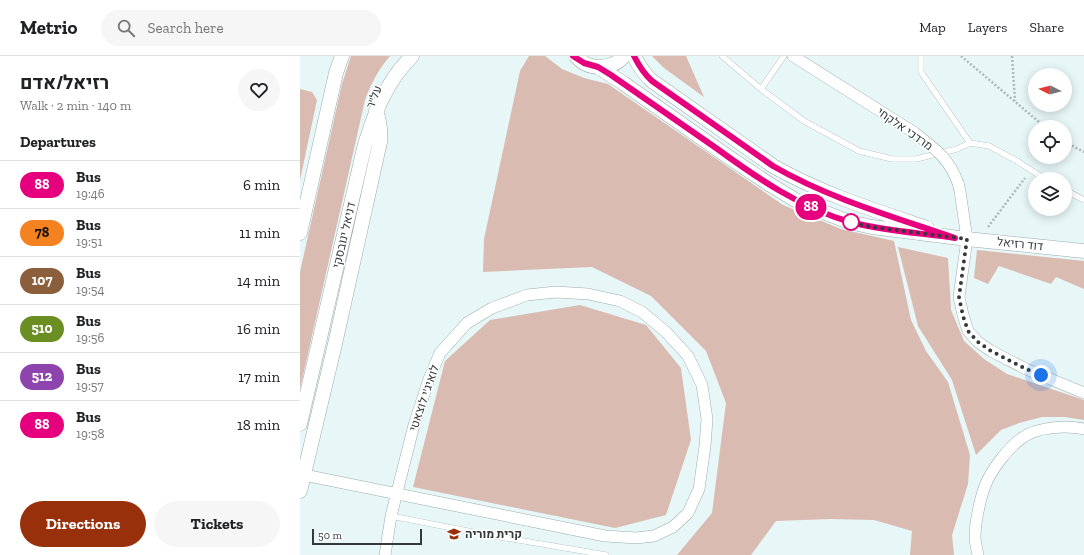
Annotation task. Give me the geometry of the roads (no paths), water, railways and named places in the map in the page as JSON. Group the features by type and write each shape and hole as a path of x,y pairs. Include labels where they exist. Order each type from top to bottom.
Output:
{"street":[{"path":"300,233 333,85 342,56"},
{"name":"על\"ר","path":"366,144 366,126 369,106 377,87 387,70 398,56"},
{"name":"דניאל ינובסקי","path":"300,424 366,144 376,111 392,79 412,56"},
{"path":"598,67 607,67 616,64 624,56"},
{"name":"דוד רזיאל","path":"634,56 644,74 652,81 773,166 794,178 837,198 967,239"},
{"name":"מרדכי אלקחי","path":"793,56 915,133 946,159 958,183 967,239 959,297 968,331 978,342 991,351 1026,369 1084,393"},
{"name":"דוד רזיאל","path":"576,57 584,63 598,67 617,79 763,180 797,201 849,222 872,227 967,239 1084,251"},
{"path":"300,491 335,344 380,142 381,132 376,111"},
{"name":"לואיג'י לוצאטי","path":"304,475 397,494 605,536 636,538 654,536 673,526 688,513 699,488 707,419 702,385 688,356 666,332 642,312 620,301 588,294 556,292 527,295 492,308 467,323 440,353 429,380 414,425 397,494 391,516 385,555"},
{"path":"978,555 975,537 983,492 985,485 1003,457 1022,437 1034,432 1059,427 1084,428"}],"lane":[{"path":"722,56 761,89 804,121 859,151 892,159 916,159 956,149 970,143 989,146 1033,172"},
{"path":"761,89 784,56"},
{"path":"921,56 921,72 970,143"},
{"path":"1072,194 1084,200"},
{"path":"391,516 483,534 606,555"}],"place":[{"name":"קרית מוריה","path":"454,534"}]}
